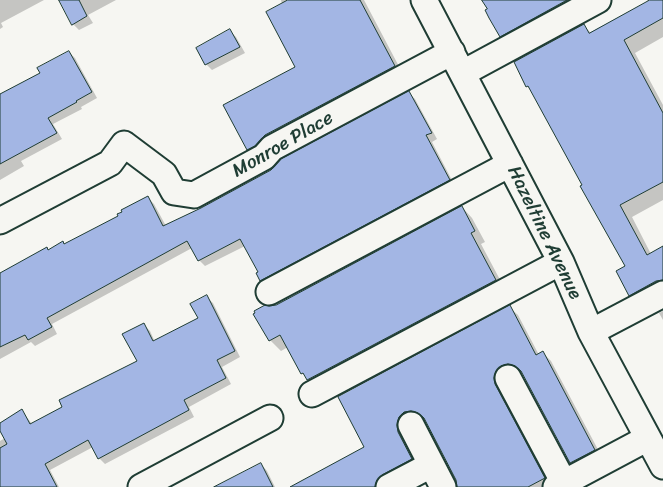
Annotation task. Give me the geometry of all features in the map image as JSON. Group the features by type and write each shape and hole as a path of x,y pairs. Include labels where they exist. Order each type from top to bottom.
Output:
{"street":[{"name":"Hazeltine Avenue","path":"424,0 561,262 591,332 663,466"},
{"path":"457,62 598,0"},
{"name":"Monroe Place","path":"0,221 110,163 124,144 164,174 174,192 194,195 264,157 272,148 457,62"},
{"path":"269,292 510,164"},
{"path":"312,394 561,262"},
{"path":"591,332 663,294"},
{"path":"508,378 560,485 648,438"},
{"path":"141,487 270,418"},
{"path":"411,426 443,487"},
{"path":"389,487 432,465"}],"building":[{"path":"59,0 79,0 87,16 72,25"},
{"path":"288,0 360,0 395,66 265,135 255,146 247,150 223,105 295,67 266,12"},
{"path":"482,0 567,0 500,37 485,10 487,9"},
{"path":"650,0 663,0 663,18 624,40 663,113 663,182 620,205 647,255 663,246 663,280 656,281 629,296 616,271 625,266 514,62 584,24 589,33"},
{"path":"230,29 240,47 205,65 196,48"},
{"path":"69,51 92,92 48,118 57,133 0,164 0,94 40,73 37,68"},
{"path":"409,91 432,133 426,135 450,180 260,281 256,273 258,272 240,239 198,261 187,241 47,318 52,327 28,340 25,335 0,347 0,273 47,247 48,250 63,241 64,244 118,216 117,214 122,212 121,210 148,196 163,226 201,208 271,170 281,159"},
{"path":"462,206 475,231 471,233 496,280 307,380 303,373 301,374 280,335 269,341 253,314 255,313 254,311 265,305 276,305"},
{"path":"207,295 235,351 217,360 226,378 184,400 189,410 98,459 88,440 45,464 57,487 0,487 0,448 7,444 0,431 0,423 22,409 30,424 62,407 59,400 137,361 122,334 144,323 153,341 198,318 190,304"},
{"path":"510,305 536,355 543,351 595,450 570,463 521,371 515,366 508,364 501,366 496,371 495,384 545,478 528,487 457,487 456,480 424,418 418,413 411,411 404,412 399,417 397,425 398,432 412,459 382,475 377,480 375,487 290,487 364,447 338,397"},
{"path":"261,463 273,487 214,487"}]}
